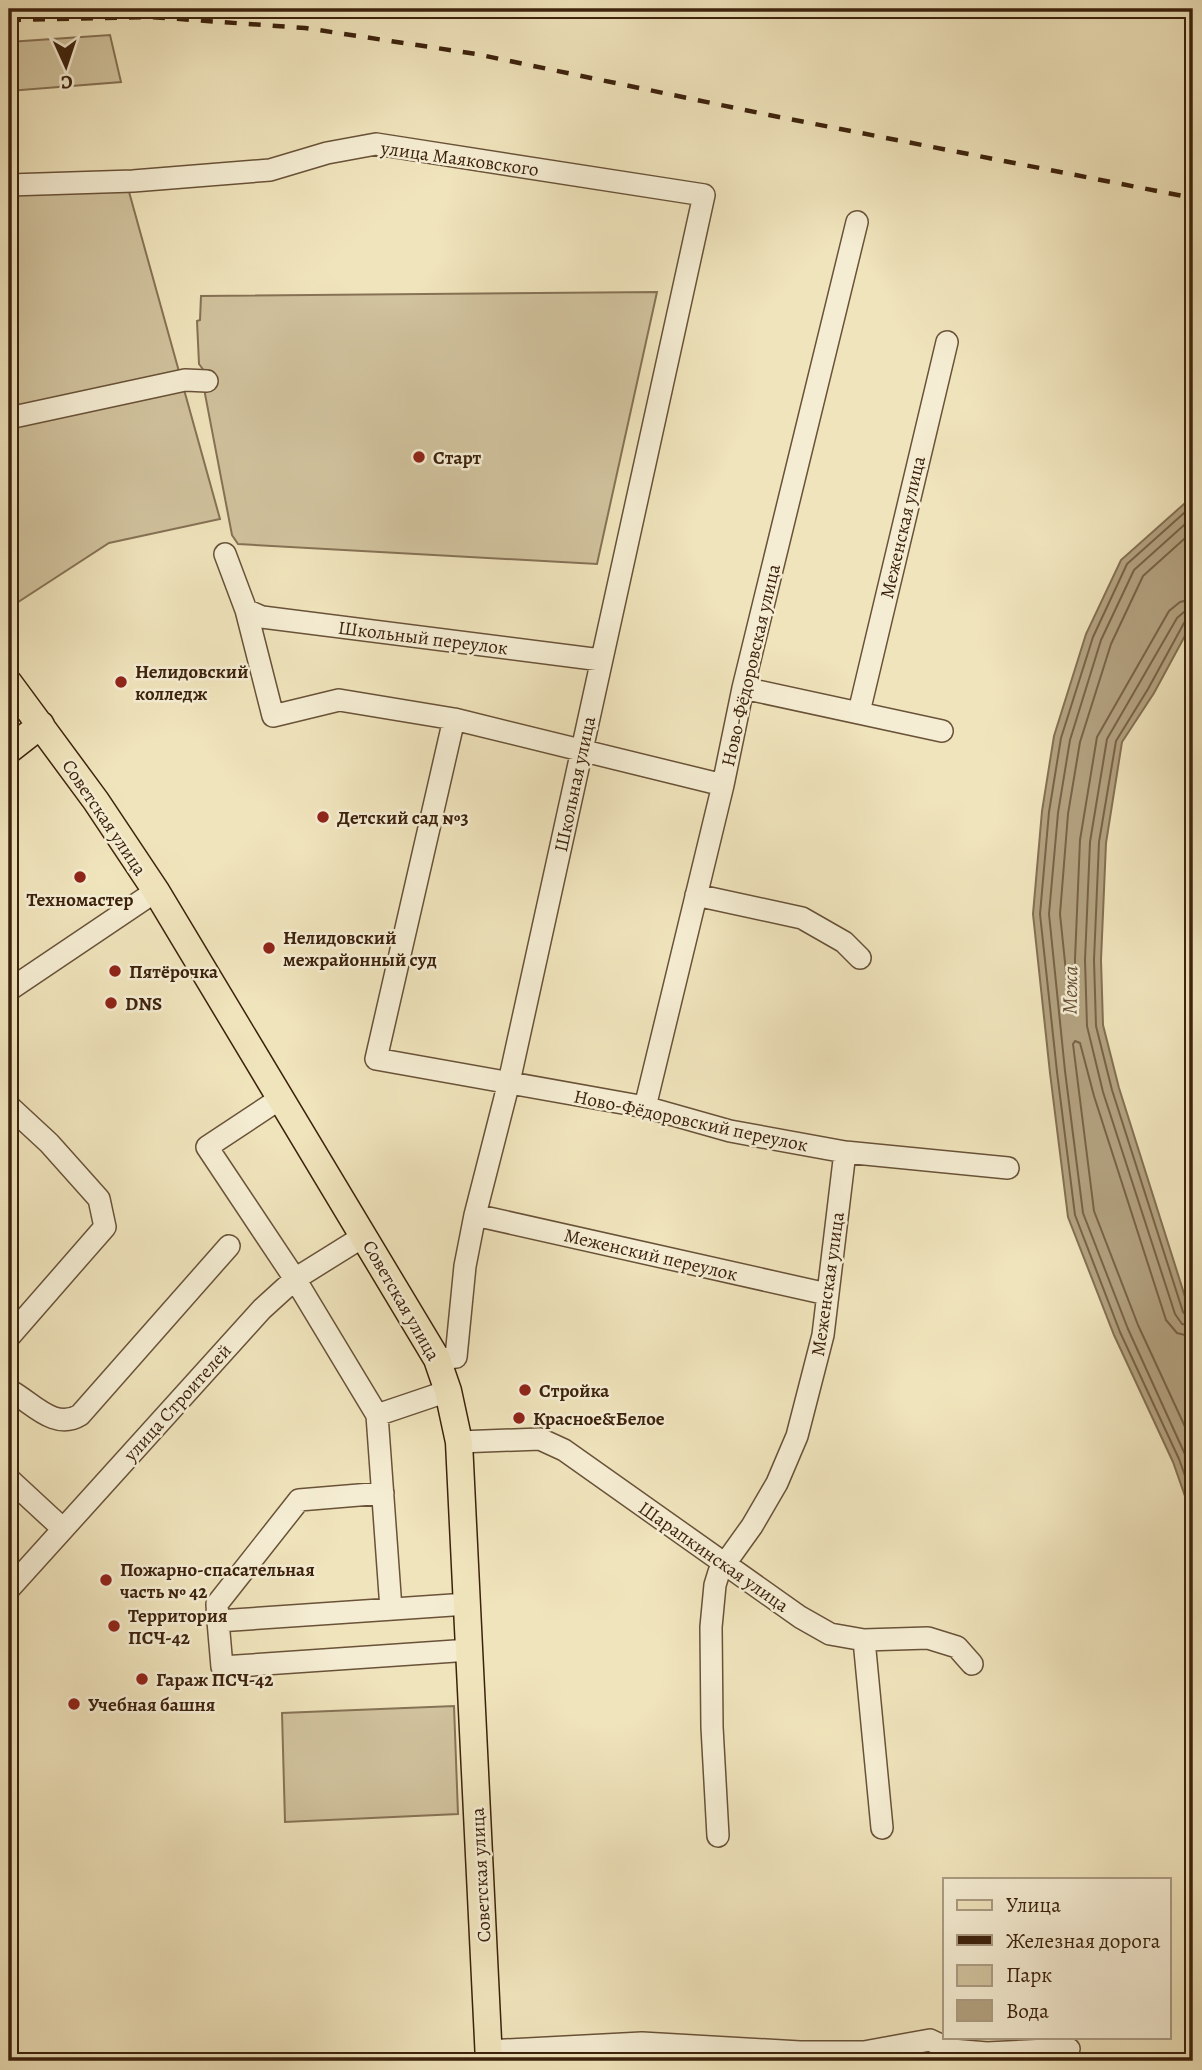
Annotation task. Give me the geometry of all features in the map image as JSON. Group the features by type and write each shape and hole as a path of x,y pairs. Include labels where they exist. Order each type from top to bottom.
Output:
{"main road":[{"name":"Советская улица","path":"9,683 96,801 156,891 437,1359 448,1391 459,1442 489,2056"},
{"path":"9,750 41,725"}],"street":[{"name":"улица Маяковского","path":"9,186 133,181 270,170 327,153 376,144 704,195"},
{"name":"Школьная улица","path":"437,1359 456,1357 465,1266 475,1214 509,1082 704,195"},
{"name":"Ново-Фёдоровская улица","path":"645,1107 723,785 743,688 857,222"},
{"name":"Меженская улица","path":"859,712 947,342"},
{"path":"9,418 185,380 207,381"},
{"path":"225,554 246,610 273,716 339,700 454,719 723,785"},
{"name":"Школьный переулок","path":"246,610 262,617 601,660"},
{"path":"743,688 943,731"},
{"name":"Ново-Фёдоровский переулок","path":"454,719 376,1059 645,1107 730,1132 845,1152 1008,1168"},
{"path":"9,983 12,988 156,891"},
{"path":"696,895 802,918 844,942 860,958"},
{"path":"281,1098 207,1147 295,1279 377,1415 391,1609"},
{"path":"9,1106 49,1143 99,1199 104,1227 9,1336"},
{"name":"Меженская улица","path":"718,1836 712,1727 711,1627 715,1585 719,1573 752,1526 777,1483 797,1436 822,1335 845,1152"},
{"name":"Меженский переулок","path":"475,1214 827,1294"},
{"name":"улица Строителей","path":"9,1589 262,1309 295,1279 364,1236"},
{"path":"9,1390 24,1397 52,1419 71,1421 80,1415 229,1246"},
{"path":"377,1415 448,1391"},
{"name":"Шарапкинская улица","path":"459,1442 540,1439 564,1450 800,1617 830,1634 864,1640 928,1638 957,1647 972,1664"},
{"path":"9,1479 62,1528"},
{"path":"383,1493 299,1500 217,1604 222,1667 470,1650"},
{"path":"218,1621 467,1604"},
{"path":"864,1640 881,1828"},
{"path":"489,2056 642,2043 800,2052 864,2052 930,2040 951,2050 987,2053 1069,2049"}],"green space":[{"path":"110,35 121,82 9,91 9,42"},
{"path":"126,181 220,519 109,543 9,608 9,193"},
{"name":"Старт","path":"657,292 597,564 238,544 232,535 205,394 205,372 199,364 197,321 200,320 201,296"},
{"path":"454,1706 458,1814 285,1822 282,1713"}],"water":[{"name":"Межа","path":"1193,496 1193,621 1154,693 1122,742 1106,843 1101,960 1103,1025 1119,1088 1193,1322 1193,1519 1173,1462 1114,1335 1068,1217 1033,914 1042,811 1054,736 1086,634 1121,560"}],"railway":[{"path":"9,20 151,17 305,28 476,54 769,115 1193,198"}],"place":[{"name":"Старт","path":"419,457"},
{"name":"Нелидовский колледж","path":"121,682"},
{"name":"Детский сад №3","path":"323,817"},
{"name":"Техномастер","path":"80,877"},
{"name":"Нелидовский межрайонный суд","path":"269,948"},
{"name":"Пятёрочка","path":"115,971"},
{"name":"DNS","path":"111,1003"},
{"name":"Стройка","path":"525,1390"},
{"name":"Красное&Белое","path":"519,1418"},
{"name":"Пожарно-спасательная часть № 42","path":"106,1580"},
{"name":"Территория ПСЧ-42","path":"114,1626"},
{"name":"Гараж ПСЧ-42","path":"142,1679"},
{"name":"Учебная башня","path":"74,1704"}]}
